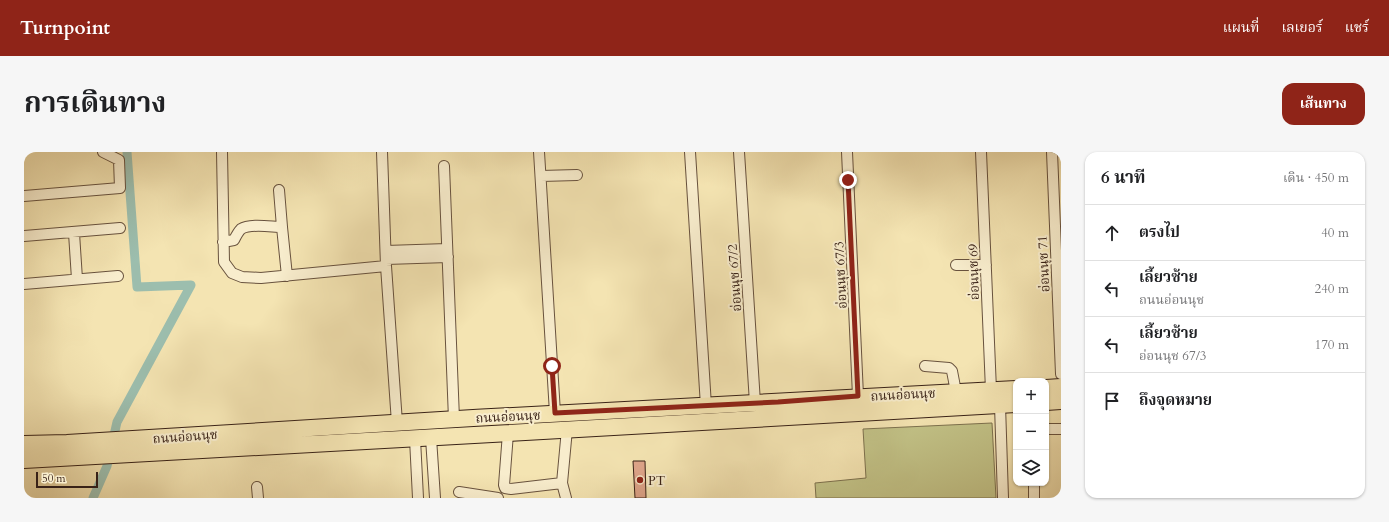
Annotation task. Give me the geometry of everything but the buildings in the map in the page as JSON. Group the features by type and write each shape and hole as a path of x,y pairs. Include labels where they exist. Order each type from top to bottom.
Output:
{"main road":[{"path":"1049,388 1061,387"},
{"name":"ถนนอ่อนนุช","path":"24,460 67,450 147,445 421,421 706,406 858,396 1013,389"},
{"path":"1049,402 1061,401"},
{"name":"ถนนอ่อนนุช","path":"147,445 423,438 1008,405"},
{"path":"421,421 423,438"},
{"name":"ถนนอ่อนนุช","path":"24,444 67,450"}],"street":[{"path":"24,196 120,188 119,160 103,152"},
{"path":"222,152 224,262 232,273 242,277 261,278 287,276 386,259 448,253"},
{"path":"382,152 386,259 397,423"},
{"path":"539,152 555,413"},
{"path":"690,152 706,406"},
{"name":"อ่อนนุช 67/2","path":"739,152 755,403"},
{"name":"อ่อนนุช 67/3","path":"847,152 858,396"},
{"name":"อ่อนนุช 69","path":"982,152 991,390"},
{"name":"อ่อนนุช 71","path":"1052,152 1057,207 1061,374"},
{"path":"444,166 454,419"},
{"path":"540,176 577,175"},
{"path":"279,190 287,276"},
{"path":"223,242 234,240 241,229 246,227 282,227"},
{"path":"24,236 120,228"},
{"path":"74,233 77,279"},
{"path":"956,265 986,265"},
{"path":"24,284 118,276"},
{"path":"925,366 949,368 952,371 956,392"},
{"path":"1003,498 1008,405"},
{"path":"566,498 562,483 567,429"},
{"path":"1049,429 1061,429"},
{"path":"504,493 508,433"},
{"path":"418,498 423,438"},
{"path":"423,438 434,498"},
{"path":"504,493 510,489 562,483"},
{"path":"1034,486 1034,498"},
{"path":"257,487 258,498"},
{"path":"459,492 498,498"}],"green space":[{"path":"992,423 996,498 816,498 815,483 866,478 863,429"}],"waterway":[{"path":"93,498 107,466 117,422 191,285 137,287 127,152"}],"place":[{"name":"PT","path":"640,480"}],"route":[{"path":"552,366 555,413 778,402 858,396 848,180"}]}
